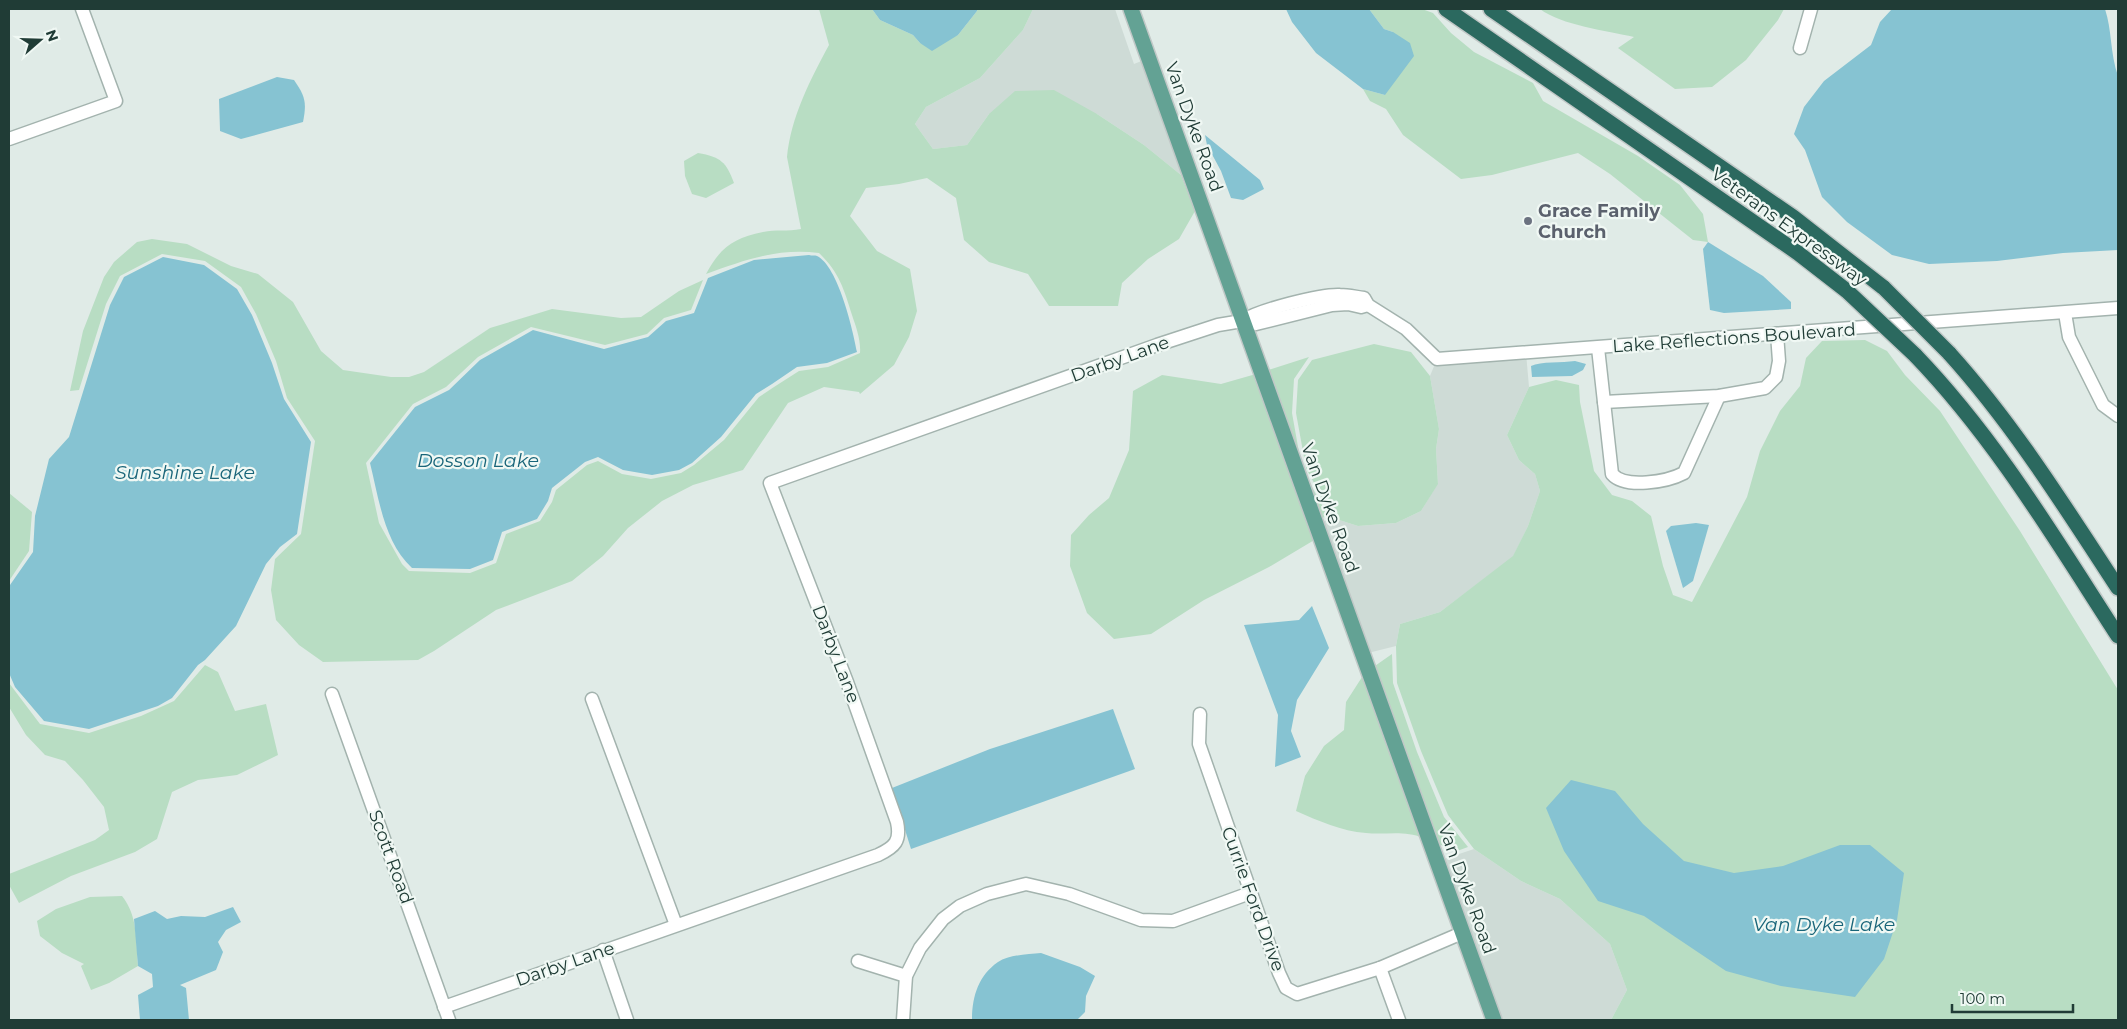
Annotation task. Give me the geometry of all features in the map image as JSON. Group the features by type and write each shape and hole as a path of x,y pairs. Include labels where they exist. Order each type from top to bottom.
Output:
{"highway":[{"name":"Veterans Expressway","path":"1446,9 1791,247 1847,291 1915,355 1944,386 1996,451 2118,636"},
{"name":"Veterans Expressway","path":"1491,9 1793,217 1884,288 1949,353 1987,398 2030,454 2118,588"}],"main road":[{"name":"Van Dyke Road","path":"1131,9 1494,1020"}],"street":[{"path":"9,139 116,101 82,9"},
{"path":"1800,48 1811,9"},
{"name":"Lake Reflections Boulevard","path":"1242,321 1256,324 1332,305 1348,304 1361,307 1368,305 1406,329 1437,359 2118,308"},
{"path":"2066,313 2069,337 2103,405 2118,416"},
{"name":"Darby Lane","path":"444,1007 878,855 892,849 897,842 899,833 897,822 847,682 770,482 1016,397 1157,345 1218,325 1242,321"},
{"path":"1604,402 1719,396 1765,388 1776,377 1779,361 1777,334"},
{"path":"1598,348 1612,474 1617,480 1628,483 1672,479 1684,473 1719,396"},
{"name":"Scott Road","path":"332,694 449,1020"},
{"path":"592,699 676,925"},
{"name":"Currie Ford Drive","path":"1200,714 1199,744 1250,893 1279,974 1286,988 1297,994 1380,968 1462,932"},
{"path":"903,1020 906,976 927,937 943,919 960,906 987,894 1026,884 1069,894 1141,920 1173,921 1250,893"},
{"path":"603,950 628,1020"},
{"path":"858,961 906,976"},
{"path":"1380,968 1399,1020"}],"shaded area":[{"path":"1033,9 1115,9 1134,64 1144,60 1186,173 1183,180 1181,175 1144,145 1097,114 989,114 967,145 933,149 915,124 926,107 980,78 1023,30"},
{"path":"1526,353 1529,387 1507,435 1519,460 1535,474 1540,491 1528,526 1513,557 1440,612 1400,624 1396,646 1368,653 1319,523 1333,518 1358,526 1396,523 1421,511 1438,483 1436,449 1439,429 1430,376 1437,359"},
{"path":"1474,849 1521,881 1560,899 1610,944 1627,990 1611,1020 1498,1020 1441,860"}],"green space":[{"path":"819,9 872,9 880,20 913,35 920,43 926,45 958,35 977,9 1033,9 1023,30 980,78 926,107 915,124 933,149 967,145 989,114 1015,91 1054,90 1097,114 1144,145 1181,175 1195,211 1179,239 1148,259 1122,283 1118,306 1049,306 1028,274 989,262 964,240 956,198 927,178 866,188 850,216 877,251 910,269 917,311 909,337 894,365 860,394 859,392 824,387 788,403 743,470 693,485 662,501 628,528 603,556 572,581 496,610 418,660 323,662 299,645 276,620 271,590 275,559 301,534 315,441 287,398 276,361 256,314 241,287 205,261 162,254 120,276 106,304 79,390 70,391 83,331 104,277 114,262 137,242 152,239 187,244 231,266 258,274 293,302 321,351 343,370 391,377 409,377 424,372 490,328 552,309 621,318 641,317 679,291 703,280 691,310 664,318 647,334 605,345 531,327 478,357 446,387 413,404 366,463 379,523 402,564 409,571 470,573 496,563 506,534 540,521 552,502 556,490 587,465 598,461 622,474 651,479 681,473 694,465 724,440 759,397 799,371 828,367 860,353 858,334 843,289 836,274 819,253 789,252 761,256 706,274 722,251 743,237 768,231 801,229 787,157 797,113 808,85 829,45"},
{"path":"1369,9 1422,9 1433,13 1451,33 1474,52 1533,83 1543,101 1638,156 1680,185 1703,214 1708,242 1693,240 1610,174 1578,153 1492,175 1461,179 1403,135 1386,109 1370,101 1363,89 1385,95 1393,32 1384,29"},
{"path":"1540,9 1784,9 1778,20 1746,60 1712,87 1675,89 1618,48 1634,37 1572,23 1549,15"},
{"path":"698,153 712,156 722,162 734,183 706,198 692,194 685,176 684,161"},
{"path":"1865,340 1887,351 1905,375 1940,411 2020,531 2118,690 2118,1020 1611,1020 1627,990 1610,944 1560,899 1521,881 1474,849 1448,815 1421,751 1397,683 1396,646 1400,624 1440,612 1513,556 1528,526 1540,491 1535,474 1519,460 1507,435 1529,387 1556,380 1579,385 1580,402 1594,471 1612,495 1632,501 1651,516 1663,566 1673,595 1692,602 1747,497 1760,451 1780,411 1800,386 1806,358 1822,341"},
{"path":"1374,344 1411,352 1430,376 1439,429 1436,449 1438,484 1421,511 1396,523 1358,526 1333,518 1306,468 1296,413 1298,380 1312,360"},
{"path":"1309,357 1294,379 1292,413 1302,469 1328,516 1319,519 1265,371"},
{"path":"1256,374 1316,539 1269,567 1204,600 1151,634 1114,639 1087,613 1070,566 1071,535 1089,515 1109,498 1129,450 1133,391 1162,375 1221,384"},
{"path":"9,493 32,512 29,551 9,581"},
{"path":"1392,654 1393,683 1417,752 1444,817 1468,847 1457,851 1435,843 1372,668"},
{"path":"205,665 218,672 235,711 266,704 278,755 237,775 198,780 172,792 157,839 135,852 71,876 19,903 9,885 9,874 95,840 109,830 104,807 83,780 65,761 45,755 26,735 9,707 9,683 40,724 89,733 141,716 174,701"},
{"path":"1364,674 1423,838 1402,833 1366,833 1348,830 1296,811 1305,776 1324,746 1344,730 1346,702"},
{"path":"122,896 134,920 138,966 109,983 91,990 81,966 84,964 62,953 40,936 37,921 56,909 90,897"}],"water":[{"path":"872,9 977,9 977,11 958,35 932,51 920,43 913,35 880,20"},
{"path":"1286,9 1369,9 1384,29 1393,32 1410,43 1414,56 1385,95 1363,89 1316,53 1292,22"},
{"path":"1892,9 2105,9 2118,76 2118,250 2063,253 1997,261 1929,264 1892,255 1847,222 1822,197 1805,150 1794,134 1804,107 1824,81 1871,45 1880,22"},
{"path":"277,77 294,80 301,90 305,104 303,122 241,139 220,131 219,99"},
{"path":"1205,135 1260,180 1264,189 1243,200 1231,198 1221,171 1207,145"},
{"path":"1708,242 1763,276 1791,302 1791,309 1724,313 1710,310 1703,249"},
{"name":"Dosson Lake","path":"809,255 817,256 825,262 832,272 843,300 857,352 827,363 797,367 756,394 721,437 692,463 679,470 652,475 623,470 598,457 585,462 552,488 548,501 537,519 502,532 493,560 470,569 412,568 403,558 395,546 384,519 370,463 415,407 449,390 480,360 533,330 604,349 648,337 666,321 694,313 708,278 754,260"},
{"name":"Sunshine Lake","path":"163,257 204,265 237,289 252,315 272,363 284,399 311,442 297,534 280,547 266,564 236,626 205,660 198,665 172,698 158,706 89,729 44,721 15,687 9,673 10,585 33,552 35,516 49,459 69,437 110,305 124,277"},
{"path":"1575,361 1586,364 1583,370 1572,376 1532,377 1531,366 1535,364"},
{"path":"1696,523 1709,525 1693,581 1683,588 1666,531 1671,526"},
{"path":"1312,606 1329,648 1297,700 1291,731 1301,757 1275,767 1278,715 1244,625 1299,620"},
{"path":"1113,709 1135,769 911,849 892,788 990,749"},
{"name":"Van Dyke Lake","path":"1571,780 1615,791 1643,824 1684,861 1734,873 1783,866 1840,845 1870,845 1904,873 1897,920 1884,959 1855,997 1781,986 1726,971 1644,916 1598,901 1564,851 1546,808"},
{"path":"233,907 241,922 226,930 218,942 223,952 216,970 180,985 186,988 189,1020 140,1020 138,995 153,987 152,974 138,966 134,919 155,911 167,919 181,916 205,917"},
{"path":"1041,953 1080,967 1095,976 1086,996 1085,1012 1077,1020 972,1020 975,995 981,980 991,968 998,962 1008,958"}],"place":[{"name":"Grace Family Church","path":"1528,221"}]}
